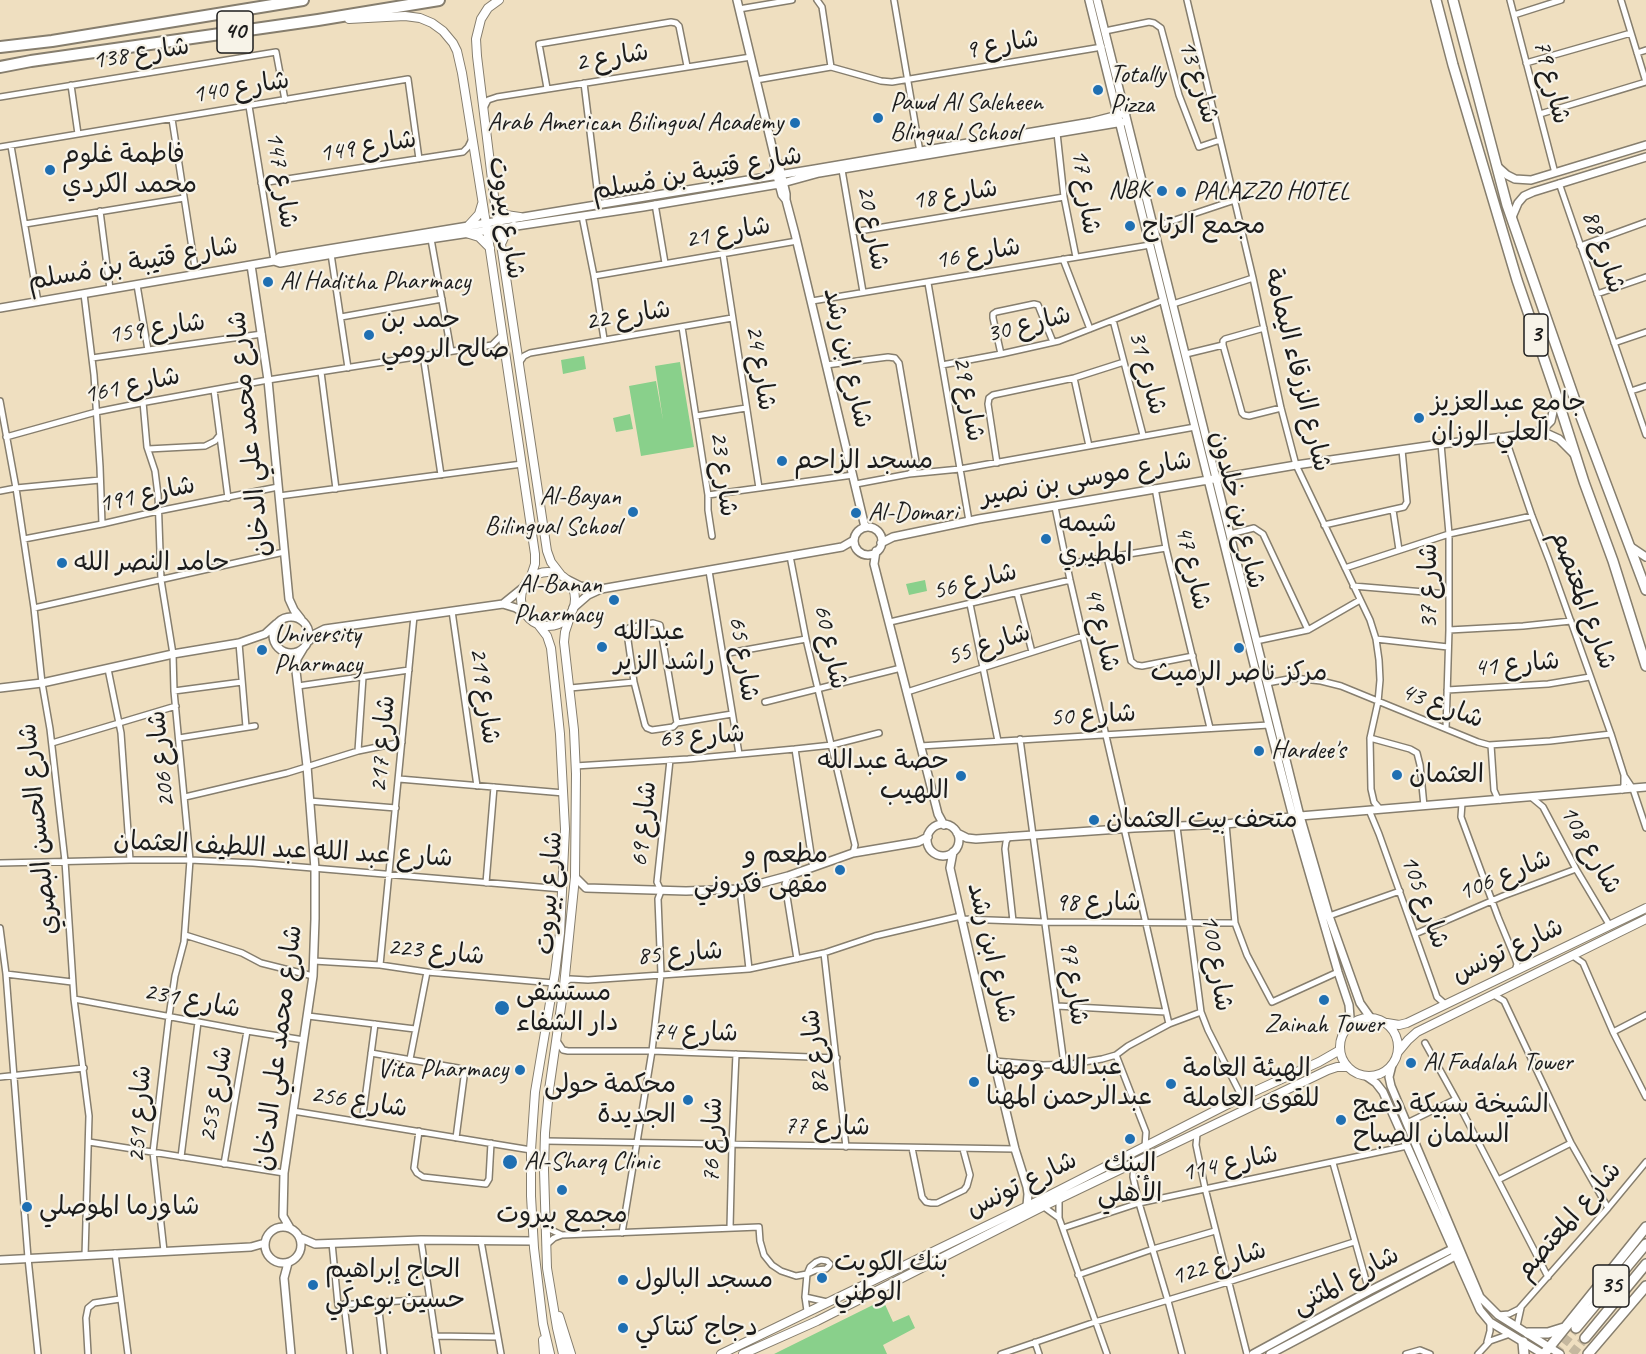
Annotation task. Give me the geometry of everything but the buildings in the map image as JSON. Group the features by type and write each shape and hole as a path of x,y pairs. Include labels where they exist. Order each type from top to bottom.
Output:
{"highway":[{"name":"40","path":"0,49 303,0"},
{"name":"40","path":"0,67 318,21 440,0"},
{"path":"0,72 31,61"}],"main road":[{"name":"شارع بيروت","path":"499,0 486,11 480,24 477,56 495,204 542,518 549,558 561,575"},
{"name":"3","path":"1436,0 1517,280 1575,456 1613,561 1646,666"},
{"name":"3","path":"1453,0 1512,218 1578,410 1646,590"},
{"name":"شارع بيروت","path":"318,21 410,17 428,21 439,28 450,39 457,51 487,226 535,557 530,579"},
{"path":"482,199 478,214 468,229 490,248"},
{"path":"495,204 506,215 520,217"},
{"path":"502,246 504,235 514,226"},
{"path":"514,411 519,407 525,409"},
{"path":"523,474 529,488 534,519 542,518"},
{"path":"547,572 561,575 568,580 574,591 572,611 563,621 553,625 537,623 527,615 522,601 524,587 538,574 547,572"},
{"name":"شارع بيروت","path":"563,1354 549,1284 545,1246 544,1170 549,1090 565,984 575,878 574,730 564,642 572,611"},
{"name":"شارع بيروت","path":"537,623 547,636 550,648 560,734 565,829 560,933 554,984 535,1092 531,1150 533,1241 543,1324 550,1354"},
{"path":"558,712 562,717 566,717 572,711"},
{"path":"560,734 566,727 574,730"},
{"name":"شارع تونس","path":"1387,1023 1403,1024 1646,908"},
{"name":"شارع تونس","path":"1398,1052 1417,1032 1646,919"},
{"path":"1606,940 1619,929 1620,926 1613,924"},
{"path":"560,933 565,936 570,932"},
{"path":"558,948 564,946 569,950"},
{"path":"554,984 565,984"},
{"path":"1425,1029 1419,1025 1419,1022 1426,1013"},
{"path":"1370,1017 1387,1023 1396,1036 1398,1052 1392,1065 1378,1075 1366,1076 1356,1073 1342,1060 1340,1050 1341,1038 1347,1027 1356,1020 1370,1017"},
{"name":"شارع تونس","path":"746,1353 826,1316 1043,1203 1156,1140 1340,1050"},
{"name":"شارع تونس","path":"721,1354 1027,1206 1059,1200 1328,1070 1348,1067"},
{"path":"1292,1074 1298,1075 1300,1080 1294,1087"},
{"path":"1545,1351 1646,1227"},
{"name":"35","path":"1576,1328 1646,1244"},
{"name":"35","path":"1585,1338 1646,1264"},
{"path":"549,1284 572,1354"},
{"path":"1588,1354 1646,1286"},
{"path":"543,1324 544,1354"},
{"path":"1528,1333 1548,1333 1564,1328"},
{"path":"1599,1354 1604,1336"},
{"path":"746,1342 743,1344 746,1353"},
{"path":"1523,1342 1524,1354"}],"street":[{"name":"شارع ابن رشد","path":"737,0 775,159 779,164 780,179 786,194 865,527"},
{"path":"739,9 792,0"},
{"path":"756,80 831,68 822,7 817,0"},
{"path":"894,0 920,154"},
{"name":"شارع بن خلدون","path":"1089,0 1154,227 1186,354 1212,479 1269,725 1349,1005 1350,1017 1347,1027"},
{"name":"شارع بن خلدون","path":"1097,0 1150,245 1195,427 1230,534 1267,682 1296,816 1360,1003 1370,1017"},
{"name":"شارع الزرقاء اليمامة","path":"1187,0 1296,465 1370,620 1376,639 1380,680 1370,738 1371,789 1374,802 1380,809"},
{"name":"شارع 79","path":"1510,0 1555,173"},
{"path":"1514,15 1561,0"},
{"path":"1540,114 1646,82 1621,0"},
{"path":"547,88 539,44 671,22 679,26 687,66"},
{"name":"شارع 13","path":"1105,31 1149,22 1161,28 1179,95 1199,147 1220,140"},
{"path":"1527,63 1631,33"},
{"name":"شارع 9","path":"831,68 881,81 908,80 1102,47"},
{"path":"1637,53 1646,50"},
{"name":"شارع 138","path":"0,97 276,52 285,100"},
{"name":"شارع 2","path":"484,108 488,100 493,98 751,57"},
{"name":"شارع 140","path":"0,147 408,79 419,159"},
{"path":"584,82 599,205"},
{"name":"شارع 138","path":"71,85 78,134"},
{"name":"شارع 147","path":"249,106 274,261"},
{"name":"شارع قتيبة بن مُسلم","path":"0,308 274,261 280,257 499,224 520,217 842,170 920,154 1057,133 1123,118"},
{"name":"شارع قتيبة بن مُسلم","path":"499,224 514,226 655,204 780,179 1123,118"},
{"path":"172,119 196,274"},
{"name":"شارع 17","path":"1057,133 1064,197 1076,257"},
{"name":"شارع 149","path":"261,183 463,152 473,138"},
{"path":"1497,166 1515,179 1531,180 1646,145"},
{"path":"11,146 38,302"},
{"path":"1611,156 1610,164 1613,166"},
{"path":"1512,218 1518,203 1524,196 1646,157"},
{"path":"1595,161 1599,168 1597,172"},
{"name":"شارع 20","path":"842,170 863,292"},
{"path":"1531,180 1528,184 1529,189 1533,192"},
{"name":"شارع 88","path":"1559,183 1646,435"},
{"name":"شارع 18","path":"853,232 1064,197"},
{"path":"25,224 184,198"},
{"path":"1154,227 1234,200"},
{"name":"شارع 21","path":"655,204 665,263"},
{"path":"100,211 110,289"},
{"path":"582,216 604,339"},
{"path":"1580,246 1646,222"},
{"name":"شارع قتيبة بن مُسلم","path":"274,261 280,263 431,239 468,229"},
{"path":"431,239 452,351"},
{"name":"شارع 21","path":"594,276 797,241"},
{"name":"شارع 16","path":"812,301 1150,245"},
{"path":"331,254 348,368"},
{"name":"شارع 24","path":"723,254 759,488"},
{"name":"شارع 30","path":"1063,259 1090,329"},
{"name":"شارع محمد علي الدخان","path":"252,265 268,380 289,599 303,621"},
{"path":"1597,294 1646,277"},
{"path":"1173,304 1253,278"},
{"name":"شارع 29","path":"928,283 969,521"},
{"path":"137,285 148,350"},
{"path":"84,294 92,358 102,524"},
{"path":"341,317 442,299"},
{"name":"شارع 30","path":"942,364 1053,342 1164,300"},
{"path":"1001,354 993,318 996,312 1038,305 1053,342"},
{"name":"شارع 22","path":"530,352 732,318"},
{"name":"شارع 31","path":"1113,320 1143,435"},
{"name":"شارع 23","path":"682,327 708,495 712,536"},
{"path":"1264,328 1225,339 1223,345 1242,413 1244,415 1281,408"},
{"path":"1614,344 1646,332"},
{"name":"شارع 159","path":"92,358 262,334"},
{"path":"503,334 492,345 506,353"},
{"name":"شارع 161","path":"6,437 96,412 143,402 492,345"},
{"path":"1186,354 1223,345"},
{"path":"516,346 530,352"},
{"path":"519,364 530,352"},
{"path":"423,355 441,475"},
{"path":"826,365 888,357 895,358 899,363 916,462 914,470 909,474"},
{"path":"997,463 988,398 1074,378 1124,362"},
{"path":"321,372 336,489"},
{"path":"1074,378 1089,446"},
{"path":"1631,391 1646,386"},
{"path":"214,390 228,498"},
{"path":"1537,432 1551,421 1556,394"},
{"name":"شارع الحسن البصري","path":"0,401 2,427 16,488 34,608 65,861 72,982 89,1116 85,1256"},
{"name":"شارع 206","path":"143,402 148,450 155,471 161,580 173,654 174,691 190,860 185,935"},
{"name":"شارع 23","path":"696,416 746,408"},
{"path":"856,484 909,474 997,463 1195,427"},
{"path":"1537,432 1559,439 1575,456"},
{"name":"شارع موسى بن نصير","path":"881,543 893,537 969,521 1155,488 1296,465 1537,432"},
{"path":"148,450 205,446 219,436"},
{"name":"شارع المعتصم","path":"1505,437 1611,734 1624,776 1625,782 1622,790"},
{"name":"شارع 37","path":"1440,444 1449,534 1446,729"},
{"path":"1324,525 1404,507 1407,502 1402,450"},
{"path":"279,496 522,464"},
{"path":"708,495 853,475"},
{"path":"0,491 100,480"},
{"name":"شارع 191","path":"24,539 278,487"},
{"name":"شارع 47","path":"1155,488 1166,548 1210,728"},
{"name":"شارع 49","path":"1054,507 1125,818 1134,828"},
{"path":"1393,510 1399,550"},
{"path":"1345,568 1449,534 1532,516"},
{"path":"857,550 854,540 857,532 865,527 874,528 880,534 881,543 876,552 874,564 940,825"},
{"path":"1230,534 1254,528 1263,534 1308,630"},
{"name":"شارع موسى بن نصير","path":"880,534 893,537"},
{"path":"568,580 586,588 601,589 842,547 854,540"},
{"path":"1629,544 1646,558"},
{"path":"842,547 865,554 874,564"},
{"path":"1066,564 1166,548"},
{"path":"34,608 284,552"},
{"path":"865,554 876,552"},
{"name":"شارع 60","path":"790,556 855,845 854,853"},
{"path":"1107,557 1131,661 1142,666 1192,656"},
{"name":"شارع 65","path":"709,571 739,754"},
{"name":"شارع 56","path":"890,622 1070,580"},
{"path":"1353,586 1448,594"},
{"path":"503,604 524,587"},
{"path":"572,611 588,595 601,589"},
{"path":"1017,593 1032,652"},
{"path":"0,688 42,683 257,638 268,632 277,622 285,612 289,599"},
{"path":"1256,641 1308,630 1360,600"},
{"path":"282,650 273,640 273,635 277,622 290,616 313,627 325,629 503,604 527,615"},
{"path":"970,604 998,741"},
{"name":"شارع 219","path":"452,611 477,786"},
{"name":"شارع 217","path":"380,965 414,616"},
{"path":"303,621 309,628 309,641"},
{"name":"شارع 41","path":"1449,630 1571,621"},
{"path":"677,723 660,625 633,626 627,633 634,682 647,729 673,728 677,723 732,714"},
{"path":"257,638 282,650 295,652 303,649 315,634 325,629"},
{"name":"شارع 55","path":"907,692 1083,636"},
{"path":"723,654 807,639"},
{"path":"1376,639 1448,647"},
{"path":"239,643 246,727"},
{"name":"شارع محمد علي الدخان","path":"277,1228 283,1216 284,1173 314,961 315,869 307,766 296,671 297,659 303,649"},
{"name":"شارع محمد علي الدخان","path":"282,650 296,671"},
{"path":"765,702 901,668"},
{"path":"108,669 119,723 130,860"},
{"path":"298,686 409,670"},
{"path":"358,751 363,677"},
{"name":"شارع 41","path":"1447,690 1548,684 1590,677"},
{"name":"شارع 43","path":"1267,682 1294,678 1341,686 1478,742 1491,745 1611,734"},
{"path":"174,691 243,682"},
{"path":"570,688 634,682"},
{"path":"52,743 176,706"},
{"name":"شارع 50","path":"920,746 1269,725"},
{"path":"179,738 255,726"},
{"path":"832,745 879,733"},
{"path":"1370,738 1417,753 1424,806"},
{"name":"شارع 97","path":"1020,739 1064,1064"},
{"path":"185,797 287,773 358,751 402,742"},
{"name":"شارع 63","path":"575,766 832,745"},
{"name":"شارع 43","path":"1491,745 1495,794 1500,800"},
{"path":"795,749 813,867"},
{"name":"شارع 69","path":"652,1051 661,974 658,899 661,891 657,882 670,760"},
{"name":"شارع المعتصم","path":"1624,776 1633,789 1646,828"},
{"path":"399,779 564,793"},
{"path":"486,883 494,787"},
{"path":"957,833 958,841 953,852 940,856 931,851 927,842 928,837 931,830 940,825 951,827 967,838 1034,835 1124,828 1226,824 1296,816 1646,787"},
{"name":"شارع 108","path":"1531,797 1543,807 1576,869 1613,924"},
{"path":"309,801 396,808"},
{"path":"1462,803 1461,817 1517,963 1515,971"},
{"name":"شارع 105","path":"1369,810 1437,997 1444,1004"},
{"path":"1226,824 1235,923 1247,955 1272,1002 1338,972"},
{"name":"شارع 100","path":"1177,826 1201,1012 1242,1097"},
{"path":"1124,828 1169,1024"},
{"path":"1009,836 1005,849 1013,921"},
{"path":"575,878 586,888 710,891 740,888 788,876 854,853 918,842 928,837"},
{"name":"شارع ابن رشد","path":"953,852 950,868 994,1061 1027,1187 1027,1206"},
{"name":"شارع ابن رشد","path":"940,856 950,868"},
{"name":"شارع عبد الله عبد اللطيف العثمان","path":"0,863 190,860 563,889"},
{"name":"شارع 106","path":"1415,934 1576,869"},
{"path":"788,876 785,884 797,959"},
{"path":"740,888 749,969"},
{"path":"1329,916 1400,891"},
{"name":"شارع 98","path":"961,918 1045,922 1235,923"},
{"name":"شارع 85","path":"565,984 573,979 749,969 824,953 875,936 961,918"},
{"path":"0,928 6,974 28,1258 38,1354"},
{"path":"185,935 242,954 261,963 313,976"},
{"name":"شارع 251","path":"164,1251 153,1152 169,1016 175,976 185,935"},
{"path":"1583,963 1586,950"},
{"name":"شارع 82","path":"824,953 846,1147"},
{"path":"1573,956 1583,963 1613,1032 1646,1096"},
{"path":"1515,958 1529,964"},
{"name":"شارع 223","path":"314,961 380,965 427,972 554,984"},
{"path":"410,1059 427,972"},
{"path":"6,974 72,982"},
{"path":"1504,1001 1508,988"},
{"path":"1494,995 1504,1001 1571,1143 1608,1208"},
{"name":"شارع 231","path":"74,999 304,1040"},
{"path":"1057,1006 1166,1012"},
{"path":"994,1061 1043,1065 1102,1059 1116,1055 1169,1024 1201,1012"},
{"path":"1613,1032 1646,1015"},
{"path":"308,1016 415,1029"},
{"path":"181,1157 198,1022"},
{"path":"362,1122 375,1024"},
{"name":"شارع 253","path":"224,1164 247,1031"},
{"name":"شارع 74","path":"557,1041 563,1050 568,1051 652,1051 837,1058"},
{"path":"1425,1043 1548,1277"},
{"path":"622,1233 652,1051"},
{"path":"371,1053 458,1068 463,1071 456,1138"},
{"name":"شارع 76","path":"730,1228 736,1054"},
{"path":"1116,1055 1146,1132 1145,1147"},
{"path":"1392,1065 1390,1083 1475,1301 1490,1322 1523,1342 1560,1354"},
{"path":"0,1077 84,1068"},
{"path":"1366,1076 1383,1092 1480,1297 1498,1314 1528,1333 1545,1351"},
{"path":"1407,1123 1456,1099"},
{"name":"شارع 256","path":"293,1110 531,1150"},
{"name":"شارع 256","path":"419,1131 414,1168 423,1177 486,1184 489,1179 491,1143"},
{"path":"1146,1132 1156,1140"},
{"path":"1197,1134 1196,1145 1205,1188 1246,1354"},
{"path":"1186,1139 1196,1145"},
{"name":"شارع 77","path":"545,1141 1016,1149"},
{"path":"89,1142 284,1173"},
{"path":"1498,1180 1571,1143"},
{"name":"شارع 114","path":"1064,1228 1139,1203 1407,1146"},
{"path":"912,1148 921,1197 931,1203 937,1203 964,1190 967,1186 970,1175 963,1149"},
{"name":"شارع المعتصم","path":"1498,1314 1513,1313 1522,1306 1646,1162"},
{"path":"1333,1163 1369,1291"},
{"path":"1134,1164 1133,1177 1139,1203 1182,1354"},
{"path":"1123,1169 1133,1177"},
{"path":"1027,1187 1059,1218 1064,1228 1078,1275 1107,1354"},
{"path":"1059,1200 1059,1218"},
{"path":"283,1216 290,1228"},
{"path":"291,1354 284,1278 277,1263 267,1253 265,1243 270,1233 283,1227 290,1228 301,1238 315,1244"},
{"path":"545,1227 562,1235"},
{"path":"545,1246 562,1235 759,1227 764,1255 772,1265 788,1274 796,1276 807,1274 805,1313"},
{"path":"1078,1275 1153,1249 1215,1231"},
{"path":"301,1238 301,1252"},
{"path":"277,1263 288,1263 294,1260 301,1252 315,1244 421,1240 533,1241"},
{"path":"421,1240 438,1354"},
{"path":"481,1240 501,1354"},
{"name":"شارع 122","path":"1001,1354 1095,1322 1354,1242"},
{"path":"0,1260 251,1247 265,1243"},
{"path":"332,1243 350,1354"},
{"path":"251,1247 267,1253"},
{"name":"شارع المثنى","path":"1253,1354 1369,1291 1457,1251"},
{"name":"شارع المثنى","path":"1270,1354 1457,1251"},
{"path":"116,1253 128,1354"},
{"path":"284,1278 288,1263"},
{"path":"805,1297 822,1302 831,1301"},
{"path":"88,1354 86,1318 88,1308 94,1303 120,1299"},
{"path":"341,1304 430,1299"},
{"path":"378,1302 384,1354"},
{"name":"شارع المعتصم","path":"1517,1326 1522,1306"},
{"path":"1487,1344 1490,1322"},
{"path":"1478,1354 1493,1339 1510,1334"},
{"path":"435,1336 498,1337"},
{"path":"1035,1342 1039,1354"},
{"path":"1406,1354 1420,1350 1430,1354"}],"green space":[{"path":"584,356 586,369 563,374 561,360"},
{"path":"680,362 694,447 641,456 629,386 656,381 663,420 655,366"},
{"path":"630,414 633,429 616,432 613,418"},
{"path":"925,580 927,591 909,595 906,584"},
{"path":"883,1300 893,1322 909,1315 915,1328 883,1345 887,1354 774,1354"}],"tunnel":[{"path":"1555,1354 1576,1328"},
{"path":"1572,1354 1585,1338"}],"place":[{"name":"Totally Pizza","path":"1098,90"},
{"name":"Pawd Al Saleheen Blingual School","path":"878,118"},
{"name":"Arab American Bilingual Academy","path":"795,123"},
{"name":"فاطمة غلوم محمد الكردي","path":"50,170"},
{"name":"NBK","path":"1162,191"},
{"name":"PALAZZO HOTEL","path":"1181,192"},
{"name":"مجمع الرتاج","path":"1130,226"},
{"name":"Al Haditha Pharmacy","path":"268,282"},
{"name":"حمد بن صالح الرومي","path":"369,335"},
{"name":"جامع عبدالعزيز العلي الوزان","path":"1419,418"},
{"name":"مسجد الزاحم","path":"782,461"},
{"name":"Al-Bayan Bilingual School","path":"633,512"},
{"name":"Al-Domari","path":"856,513"},
{"name":"شيمه المطيري","path":"1046,539"},
{"name":"حامد النصر الله","path":"62,563"},
{"name":"Al-Banan Pharmacy","path":"614,600"},
{"name":"عبدالله راشد الزير","path":"602,647"},
{"name":"مركز ناصر الرميث","path":"1239,648"},
{"name":"University Pharmacy","path":"262,650"},
{"name":"Hardee's","path":"1259,751"},
{"name":"العثمان","path":"1397,775"},
{"name":"حصة عبدالله اللهيب","path":"961,776"},
{"name":"متحف بيت العثمان","path":"1094,820"},
{"name":"مطعم و مقهى فكروني","path":"840,870"},
{"name":"Zainah Tower","path":"1324,1000"},
{"name":"مستشفى دار الشفاء","path":"502,1008"},
{"name":"Al Fadalah Tower","path":"1411,1063"},
{"name":"Vita Pharmacy","path":"520,1070"},
{"name":"عبدالله ومهنا عبدالرحمن المهنا","path":"974,1082"},
{"name":"الهيئة العامة للقوى العاملة","path":"1171,1084"},
{"name":"محكمة حولى الجديدة","path":"688,1100"},
{"name":"الشيخة سبيكة دعيج السلمان الصباح","path":"1341,1120"},
{"name":"البنك الأهلي","path":"1130,1139"},
{"name":"Al-Sharq Clinic","path":"510,1162"},
{"name":"مجمع بيروت","path":"562,1190"},
{"name":"شاورما الموصلي","path":"27,1207"},
{"name":"بنك الكويت الوطني","path":"822,1278"},
{"name":"مسجد البالول","path":"623,1280"},
{"name":"الحاج إبراهيم حسين بوعركي","path":"313,1285"},
{"name":"دجاج كنتاكي","path":"623,1328"}]}
